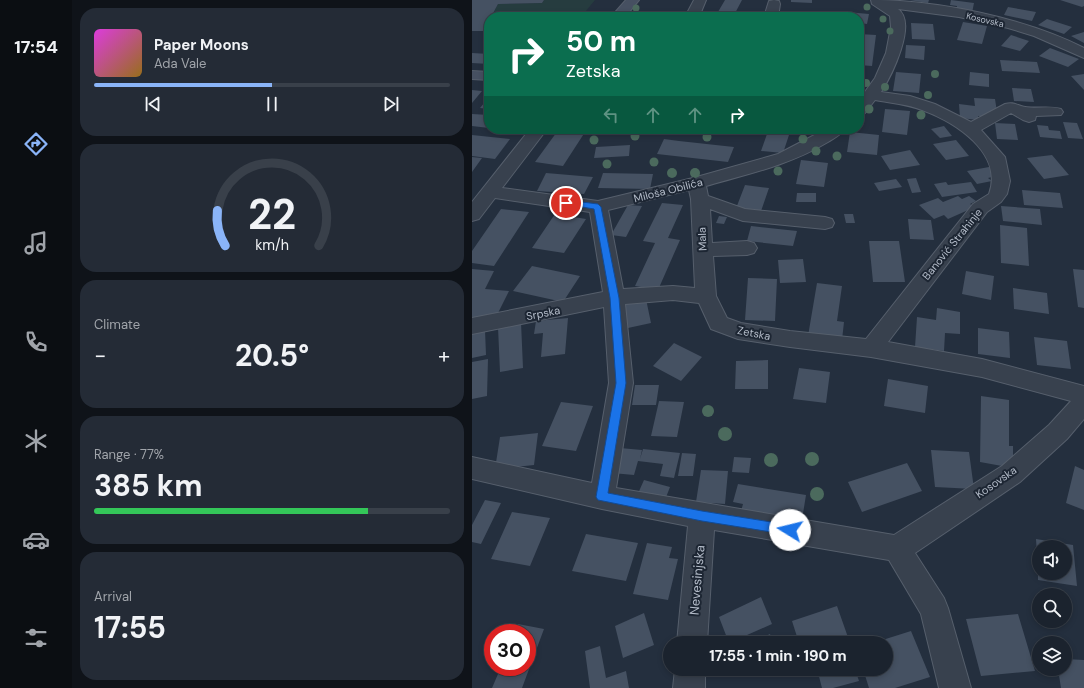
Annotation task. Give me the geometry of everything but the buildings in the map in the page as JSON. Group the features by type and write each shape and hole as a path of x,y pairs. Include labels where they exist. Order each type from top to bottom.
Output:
{"street":[{"path":"622,12 633,0"},
{"path":"694,12 700,0"},
{"path":"864,104 886,70 894,48 898,26 896,14 878,2"},
{"name":"Kosovska","path":"878,2 956,13 1002,23 1054,39 1084,54"},
{"path":"472,76 484,77"},
{"name":"Banović Strahinje","path":"871,95 910,101 929,107 971,129 996,157 1002,181 998,194 995,198 980,208 871,348"},
{"path":"971,129 1011,107 1024,114 1055,112"},
{"path":"472,215 535,134"},
{"name":"Miloša Obilića","path":"490,192 598,207 699,191 784,158 829,134"},
{"path":"699,191 743,216 825,223"},
{"name":"Mala","path":"699,191 706,296"},
{"path":"598,207 614,298 621,383 602,497"},
{"path":"703,250 747,248"},
{"path":"614,298 672,293 706,296"},
{"name":"Zetska","path":"706,296 719,323 738,331 790,339 871,348 982,368 1084,395"},
{"name":"Srpska","path":"472,326 614,298"},
{"name":"Kosovska","path":"897,549 1011,474 1058,432 1084,402"},
{"path":"472,468 602,497 702,516 848,539 897,549 934,608 955,688"},
{"name":"Nevesinjska","path":"693,636 702,516"},
{"path":"688,688 689,676"}],"green space":[{"path":"544,0 595,0 585,12 494,12 498,4 542,3"}],"route":[{"path":"566,203 598,207 614,298 621,383 602,497 702,516 790,530"}]}
